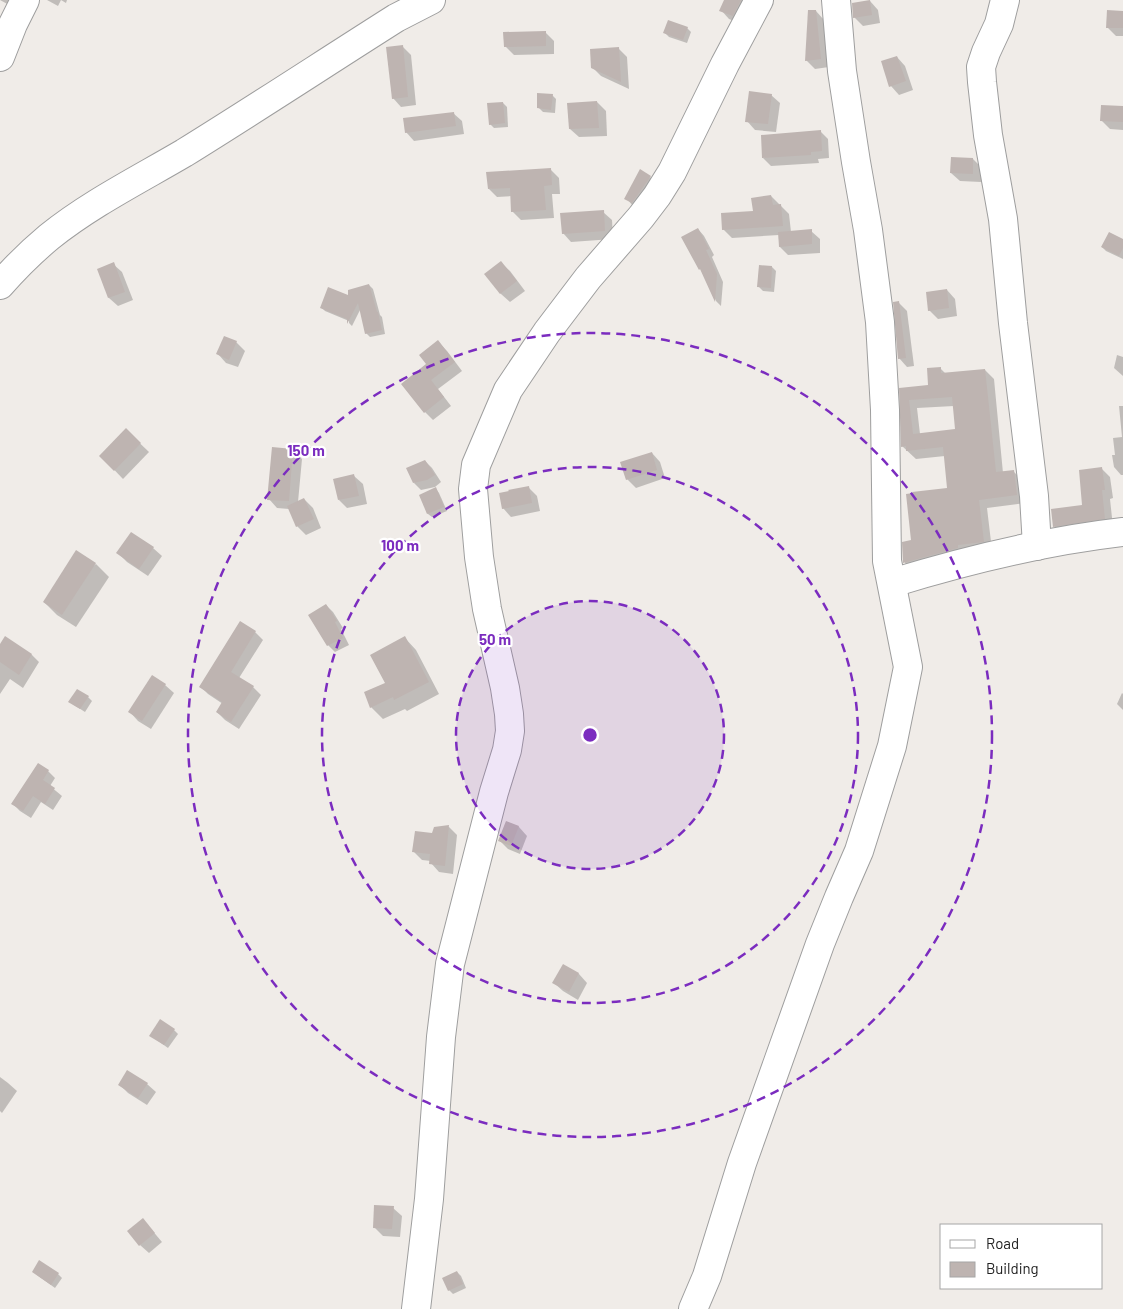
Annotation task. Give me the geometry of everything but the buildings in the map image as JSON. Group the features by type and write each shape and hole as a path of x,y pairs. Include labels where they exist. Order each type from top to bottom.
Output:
{"street":[{"path":"0,57 13,24 26,0"},
{"path":"0,285 49,237 81,214 183,153 396,18 430,0"},
{"path":"416,1309 429,1199 436,1090 450,964 494,792 507,750 510,731 505,688 487,609 479,557 472,489 476,465 508,390 588,278 641,217 672,172 759,0"},
{"path":"693,1309 707,1276 742,1163 820,944 859,851 892,746 908,668 887,561 885,410 880,322 842,71 836,0"},
{"path":"1005,0 999,24 981,67 988,135 1003,219 1013,322 1034,496 1037,546"},
{"path":"892,583 961,562 1037,546 1123,532"}]}
